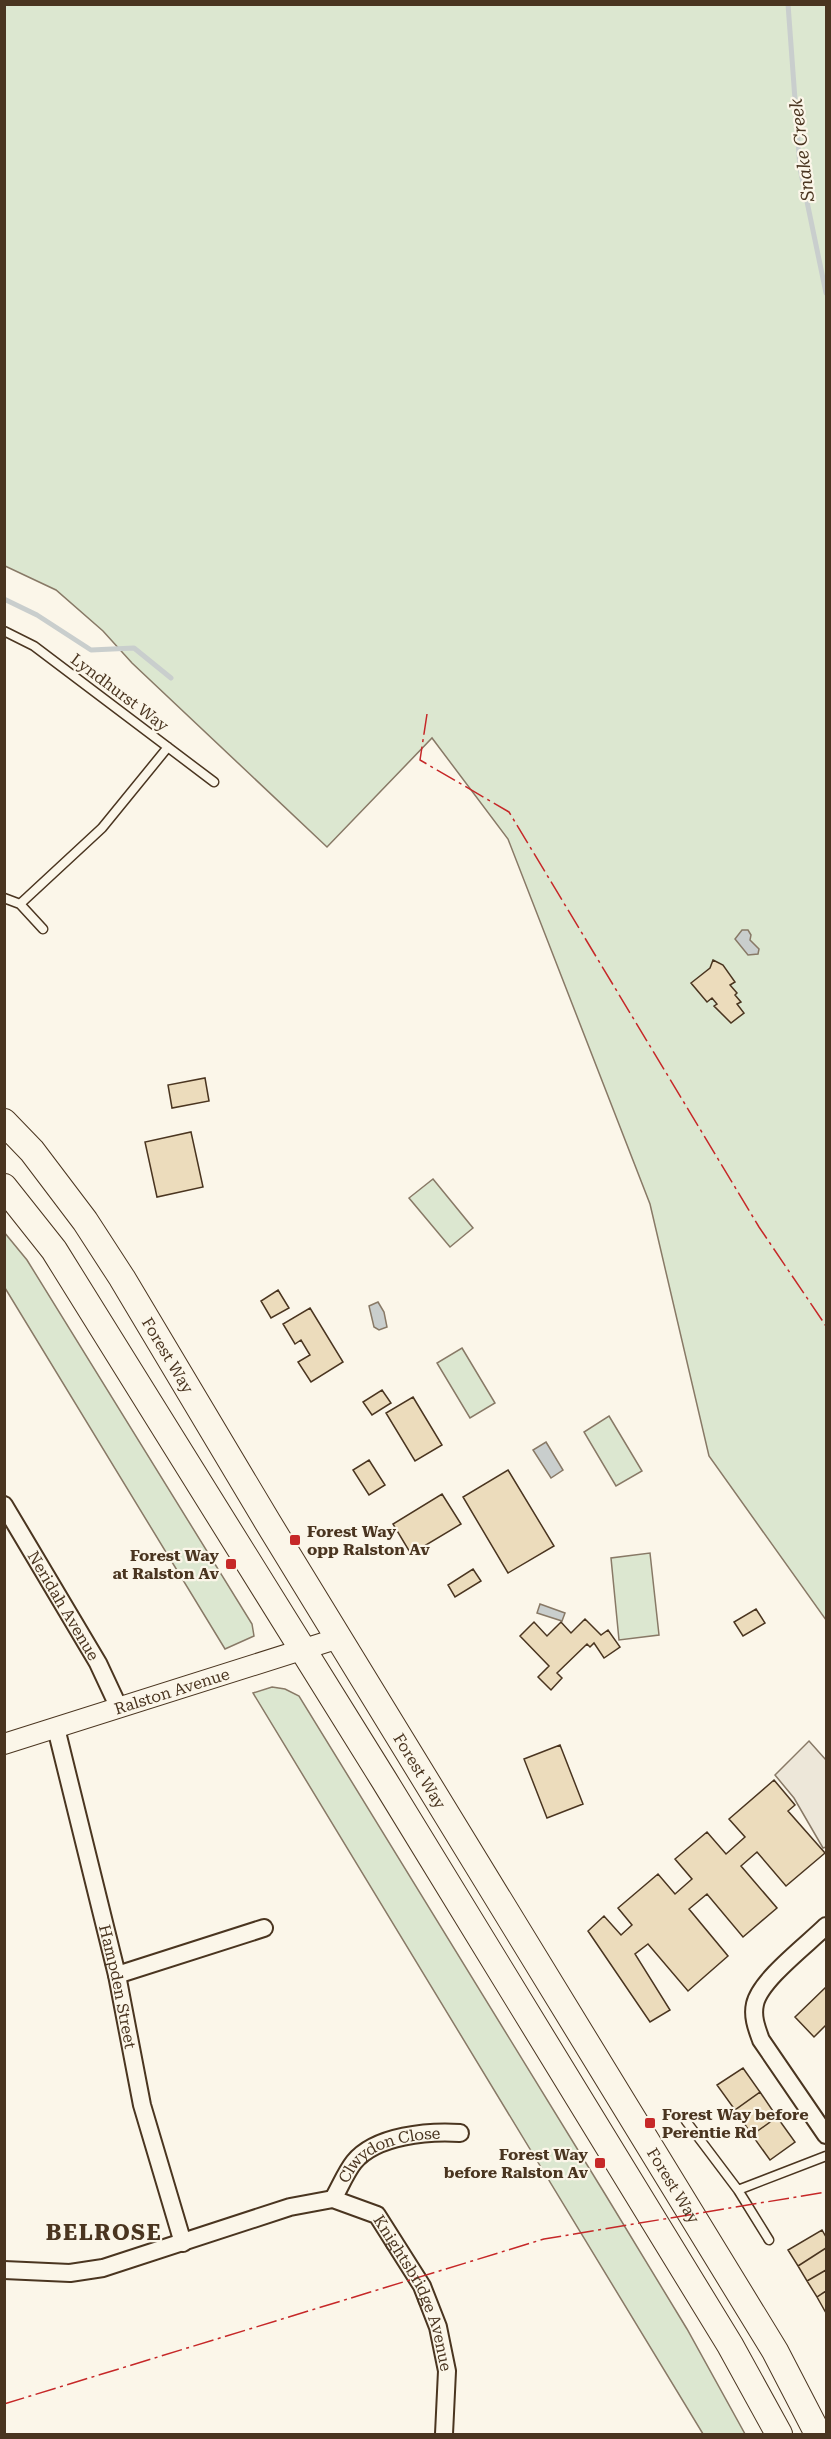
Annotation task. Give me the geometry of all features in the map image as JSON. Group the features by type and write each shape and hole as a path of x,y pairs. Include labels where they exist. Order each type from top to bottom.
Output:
{"main road":[{"name":"Forest Way","path":"4,1122 32,1150 86,1221 775,2351 818,2434"},
{"path":"4,1187 54,1250 303,1650 730,2345 779,2434"}],"street":[{"name":"Neridah Avenue","path":"4,1505 98,1663 119,1708"},
{"name":"Ralston Avenue","path":"4,1744 339,1638"},
{"name":"Hampden Street","path":"56,1728 117,1976 142,2105 183,2243"},
{"path":"826,1926 762,1988 755,2004 755,2025 761,2040 826,2135"},
{"path":"117,1976 264,1928"},
{"name":"Clwydon Close","path":"333,2199 355,2160 389,2139 435,2131 460,2133"},
{"path":"4,2270 70,2273 102,2268 290,2207 333,2199"},
{"name":"Knightsbridge Avenue","path":"333,2199 377,2215 422,2286 438,2327 447,2371 444,2434"}],"lane":[{"name":"Lyndhurst Way","path":"4,631 34,646 214,782"},
{"path":"20,904 102,828 168,747"},
{"path":"4,898 20,904 43,929"},
{"path":"686,2121 738,2190 769,2240"},
{"path":"738,2190 826,2156"}],"green space":[{"path":"5,5 826,5 826,1620 709,1456 650,1204 508,839 432,738 327,847 132,663 103,631 56,590 5,566"},
{"path":"433,1179 473,1228 450,1247 409,1198"},
{"path":"4,1232 27,1260 252,1624 254,1636 225,1649 5,1288"},
{"path":"462,1348 495,1403 470,1418 437,1363"},
{"path":"609,1416 642,1471 616,1486 584,1432"},
{"path":"650,1553 659,1635 619,1640 611,1558"},
{"path":"272,1687 285,1689 299,1696 687,2329 745,2434 703,2434 253,1693"}],"shaded area":[{"path":"742,930 748,930 751,935 750,940 759,949 758,954 748,955 735,939"},
{"path":"378,1302 384,1312 387,1327 379,1330 374,1327 369,1306"},
{"path":"546,1442 563,1470 551,1478 533,1450"},
{"path":"540,1604 565,1613 562,1621 537,1613"},
{"path":"809,1741 826,1760 826,1847 823,1848 794,1798 775,1775"}],"building":[{"path":"713,960 723,965 735,982 730,985 741,1002 737,1004 744,1013 731,1023 714,1006 717,1004 712,998 707,1002 691,983 710,968"},
{"path":"205,1078 209,1101 172,1108 168,1085"},
{"path":"191,1132 203,1187 157,1197 145,1142"},
{"path":"278,1290 289,1308 271,1318 261,1301"},
{"path":"310,1308 343,1362 311,1382 298,1362 310,1355 301,1340 295,1344 283,1324"},
{"path":"382,1390 391,1403 372,1415 363,1402"},
{"path":"413,1397 442,1445 415,1461 386,1413"},
{"path":"369,1460 385,1485 369,1495 353,1470"},
{"path":"508,1470 554,1546 508,1573 463,1497"},
{"path":"442,1494 461,1524 411,1554 393,1524"},
{"path":"473,1569 481,1581 455,1597 448,1585"},
{"path":"756,1609 765,1623 743,1636 734,1622"},
{"path":"585,1619 601,1635 608,1630 620,1647 604,1658 594,1643 590,1647 587,1644 557,1673 562,1678 551,1690 538,1677 549,1666 520,1636 534,1622 547,1636 561,1622 571,1633"},
{"path":"560,1745 583,1804 547,1818 524,1759"},
{"path":"774,1780 795,1805 788,1811 825,1853 786,1886 757,1852 741,1866 777,1908 743,1937 707,1894 689,1909 728,1956 688,1991 648,1944 635,1954 670,2010 650,2022 588,1931 604,1916 621,1935 632,1925 618,1908 658,1874 675,1894 692,1879 675,1859 707,1832 726,1854 745,1837 729,1819"},
{"path":"826,1987 826,2025 814,2037 795,2017"},
{"path":"743,2068 760,2092 735,2110 717,2085"},
{"path":"760,2092 777,2117 752,2135 735,2110"},
{"path":"777,2117 795,2142 770,2160 752,2135"},
{"path":"822,2230 826,2237 826,2248 798,2266 788,2250"},
{"path":"826,2248 826,2270 807,2281 798,2266"},
{"path":"826,2270 826,2291 817,2297 807,2281"},
{"path":"826,2291 826,2313 817,2297"}],"waterway":[{"name":"Snake Creek","path":"788,4 800,168 826,293"},
{"path":"4,599 37,615 91,650 134,648 171,678"}],"power":[{"path":"427,714 420,760 509,812 759,1227 826,1326"},
{"path":"4,2404 544,2239 826,2192"}],"place":[{"name":"Forest Way opp Ralston Av","path":"295,1540"},
{"name":"Forest Way at Ralston Av","path":"231,1564"},
{"name":"Forest Way before Perentie Rd","path":"650,2123"},
{"name":"Forest Way before Ralston Av","path":"600,2163"}],"district":[{"name":"BELROSE","path":"104,2232"}]}
